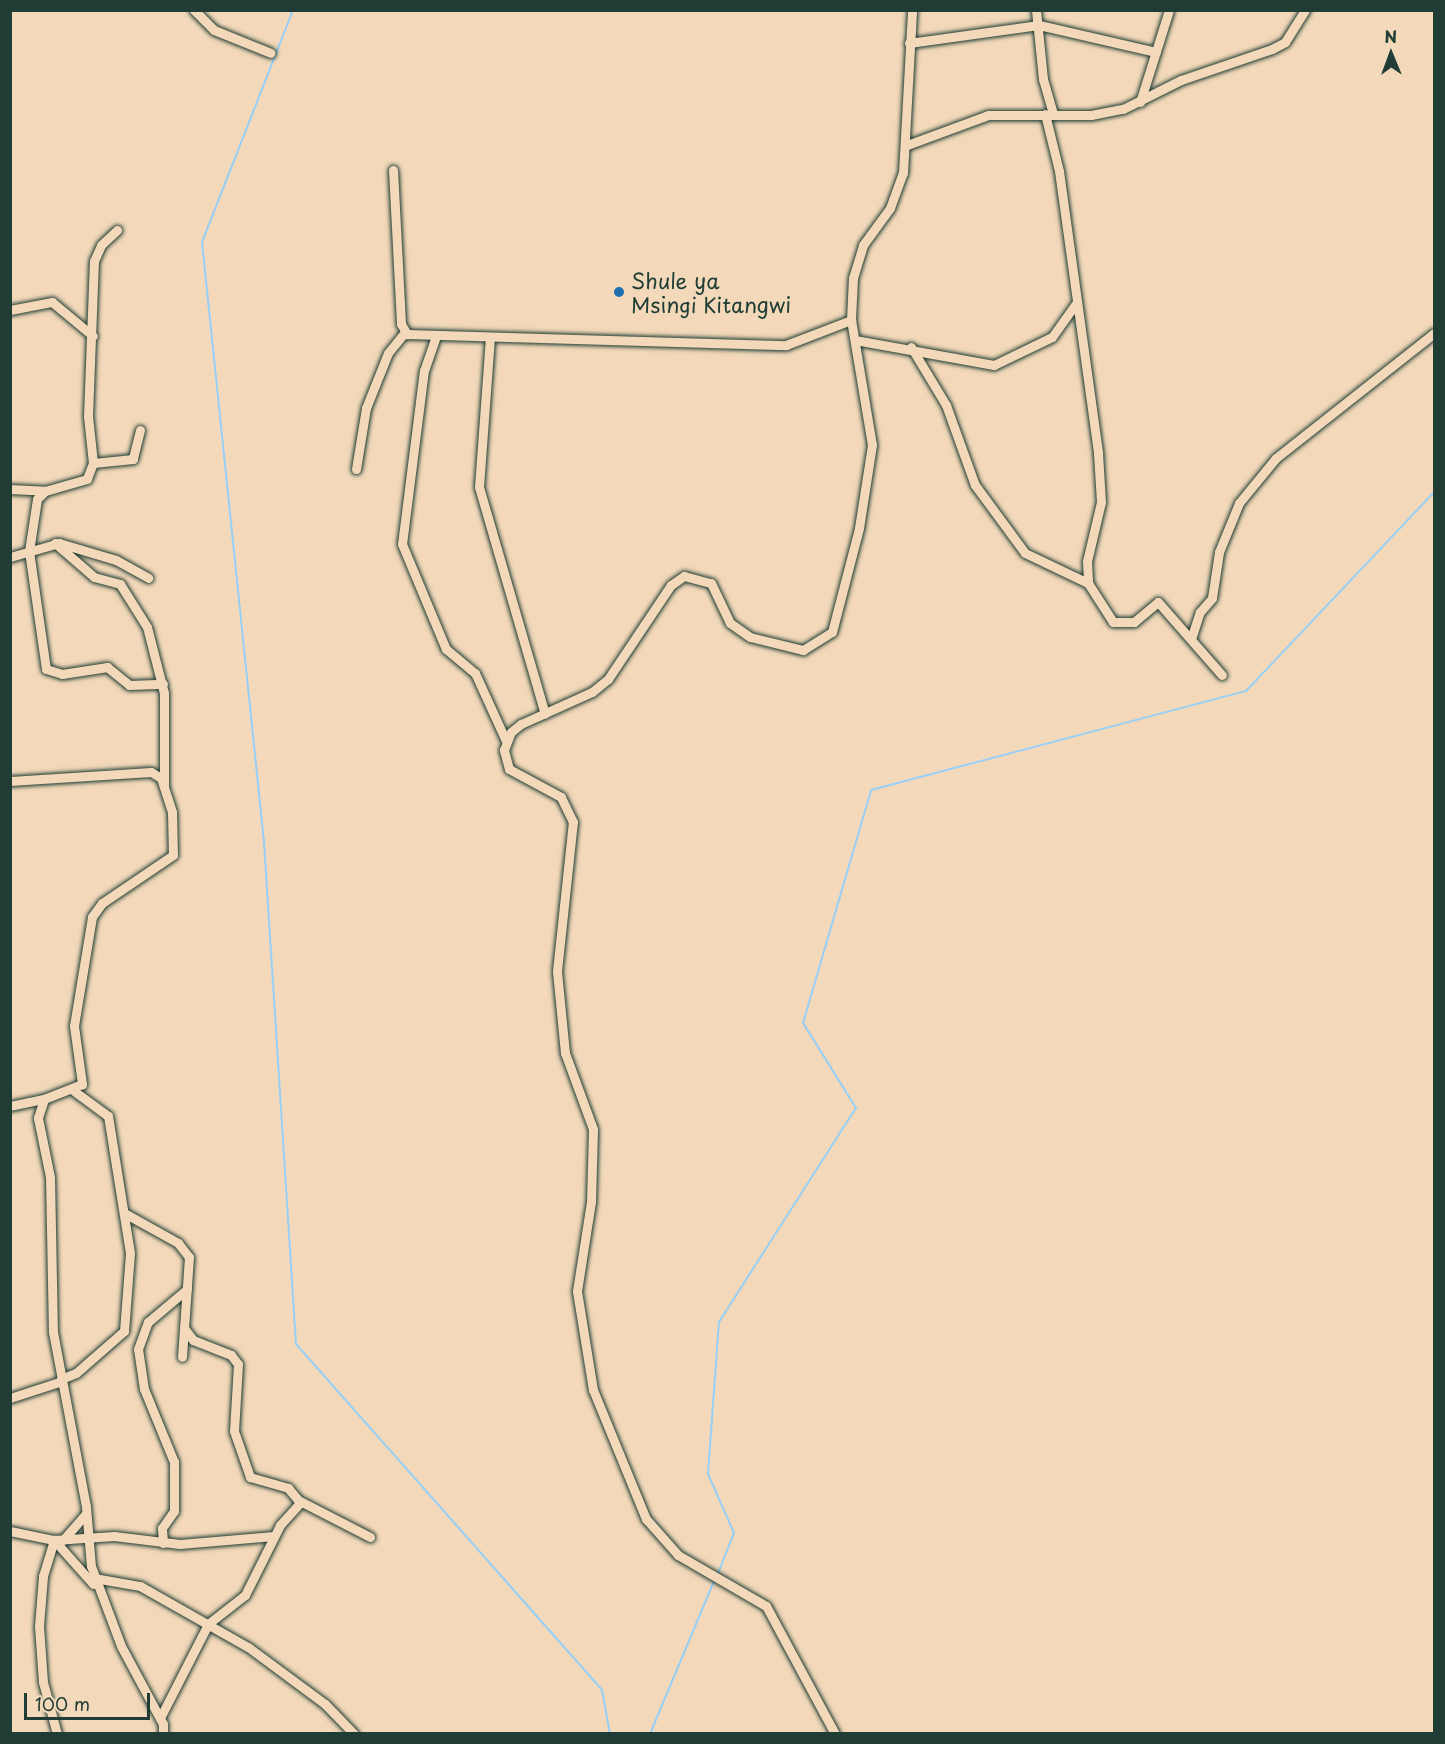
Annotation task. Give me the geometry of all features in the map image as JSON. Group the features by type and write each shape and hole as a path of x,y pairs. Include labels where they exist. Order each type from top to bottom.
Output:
{"street":[{"path":"194,10 214,30 271,52"},
{"path":"506,741 521,724 545,714 608,679 670,585 684,576 711,583 730,623 750,637 803,650 832,632 859,528 872,445 851,320 858,256 898,192 907,145 912,10"},
{"path":"1036,10 1043,79 1077,302 1100,482 1088,583"},
{"path":"1140,102 1169,10"},
{"path":"907,145 988,115 1091,115 1140,102 1180,80 1272,49 1285,42 1305,10"},
{"path":"909,43 1039,25 1156,52"},
{"path":"356,469 366,408 388,352 404,333 393,170"},
{"path":"10,489 45,491 85,481 93,464 88,416 93,336 94,261 101,244 117,230"},
{"path":"10,310 52,302 93,336"},
{"path":"855,340 1003,363 1052,337 1077,302"},
{"path":"404,333 490,338 786,345 851,320"},
{"path":"1191,639 1200,612 1212,598 1219,552 1239,503 1276,458 1434,333"},
{"path":"436,336 424,370 402,544 446,649 475,673 506,741 509,769 561,797 573,822 558,971 565,1053 593,1129 591,1202 578,1291 593,1390 645,1519 678,1555 766,1606 835,1734"},
{"path":"490,338 479,488 545,714"},
{"path":"911,347 942,397 975,486 1025,553 1088,583 1113,622 1134,622 1158,602 1222,675"},
{"path":"93,464 133,459 140,429"},
{"path":"45,491 34,503 29,551 46,669 62,674 107,667 129,685 164,684"},
{"path":"10,1106 44,1100 74,1091 83,1080 73,1039 89,927 102,903 176,850 164,786 164,684 147,627 120,584 94,577 55,543"},
{"path":"10,556 55,543 116,560 148,578"},
{"path":"10,781 142,771 157,774 164,786"},
{"path":"10,1398 76,1373 124,1331 130,1253 126,1214 113,1169 108,1116 74,1091"},
{"path":"44,1100 38,1118 50,1177 51,1309 86,1513 95,1583"},
{"path":"126,1214 186,1250 187,1289 183,1357"},
{"path":"163,1543 162,1528 174,1511 174,1462 144,1389 138,1349 148,1322 187,1289"},
{"path":"183,1328 193,1340 231,1355 238,1364 234,1431 245,1471 288,1488 301,1502 370,1537"},
{"path":"160,1718 208,1624 245,1595 274,1536 301,1502"},
{"path":"57,1734 43,1682 39,1626 43,1576 58,1540 86,1513"},
{"path":"10,1532 58,1540 88,1540 114,1536 163,1543 274,1536"},
{"path":"58,1540 95,1583 160,1718 163,1734"},
{"path":"95,1583 140,1586 208,1624 325,1704 354,1734"}],"waterway":[{"path":"293,10 202,242 264,842 296,1344 602,1690 610,1734"},
{"path":"717,1576 734,1533 708,1474 719,1322 856,1108 803,1023 871,790 1246,691 1434,492"},
{"path":"650,1734 714,1581"}],"place":[{"name":"Shule ya Msingi Kitangwi","path":"619,292"}]}
